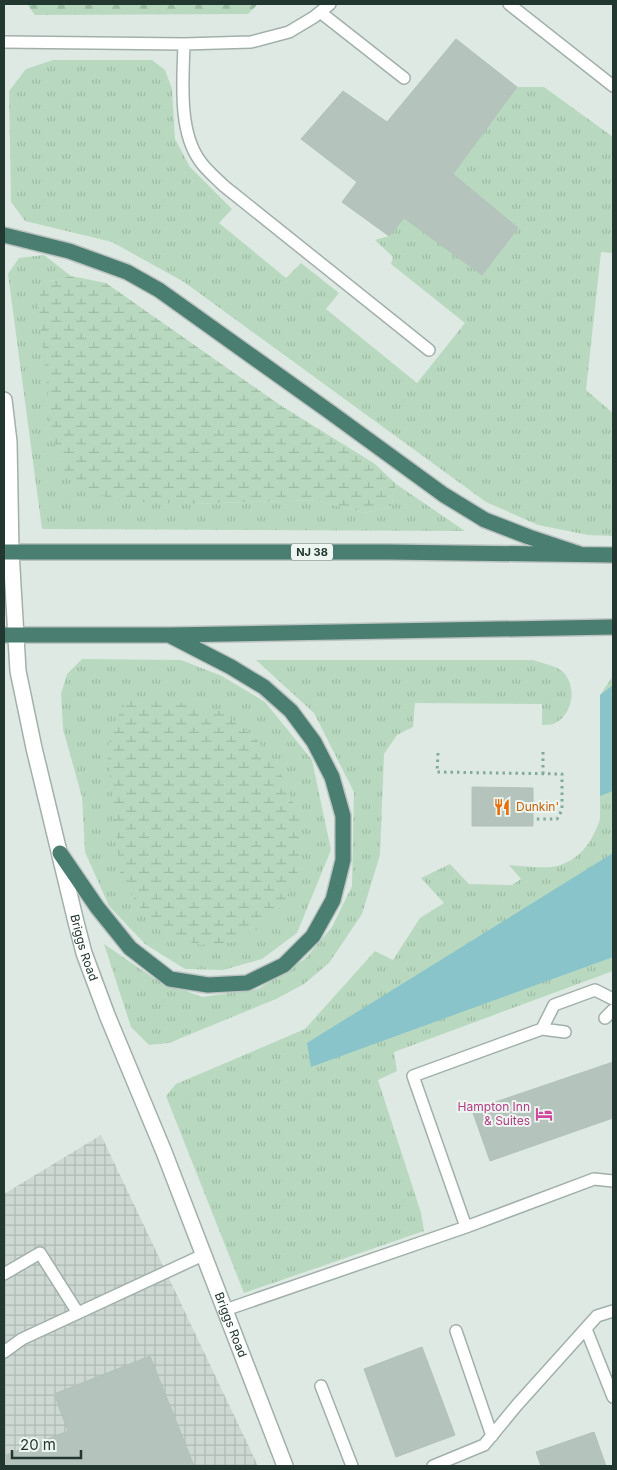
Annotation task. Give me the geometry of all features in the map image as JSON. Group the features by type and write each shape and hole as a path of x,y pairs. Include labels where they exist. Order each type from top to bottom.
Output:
{"highway":[{"path":"4,235 70,251 135,276 159,290 225,336 444,495 485,520 580,554"},
{"name":"NJ 38","path":"7,552 613,554"},
{"path":"10,635 170,635 613,627"},
{"path":"60,853 97,907 130,948 170,979 208,985 248,983 255,980 284,965 313,936 333,900 343,860 343,816 332,776 314,742 291,711 264,687 170,635"}],"street":[{"name":"Briggs Road","path":"4,400 9,442 7,552 10,635 34,748 76,922 95,984 285,1466"}],"lane":[{"path":"4,42 184,44 251,42 288,32 330,4"},
{"path":"510,4 613,86"},
{"path":"320,12 404,78"},
{"path":"184,44 183,100 187,133 199,160 224,186 429,350"},
{"path":"542,1029 554,1005 595,990 613,998"},
{"path":"466,1227 413,1076 542,1029 565,1032"},
{"path":"225,1310 466,1227 594,1179 613,1181"},
{"path":"4,1274 40,1253 78,1313"},
{"path":"4,1352 22,1339 203,1255"},
{"path":"433,1466 484,1445 517,1405 597,1316 613,1310"},
{"path":"586,1329 613,1397"},
{"path":"456,1331 492,1436"},
{"path":"321,1386 352,1466"}],"path":[{"path":"543,774 544,752"},
{"path":"438,753 437,772 562,774 562,810 556,819 536,819"}],"shaded area":[{"path":"101,1135 258,1466 4,1466 4,1194"}],"green space":[{"path":"27,4 258,4 248,14 35,15"},
{"path":"53,60 152,60 165,70 172,89 175,139 190,167 232,209 219,223 286,278 301,263 339,293 326,309 417,383 465,323 391,264 393,257 375,240 389,236 404,218 482,275 518,228 453,174 517,87 544,87 613,137 613,253 601,252 586,390 613,413 613,536 588,535 538,525 486,502 184,282 112,242 25,221 11,202 9,91 26,69"},
{"path":"44,255 71,276 46,282 187,504 316,500 365,513 391,507 396,484 465,531 42,529 8,274 19,258"},
{"path":"71,276 106,283 280,405 375,464 396,484 391,507 365,513 316,500 187,504 121,501 81,490 63,468 52,432 38,299 46,282"},
{"path":"82,659 181,660 222,676 265,702 312,760 331,850 297,933 262,959 223,970 185,969 145,944 109,906 85,852 82,797 63,729 61,694 67,674"},
{"path":"256,660 533,660 559,669 565,674 569,681 572,696 563,717 555,723 546,725 542,725 542,704 415,703 413,727 397,735 384,754 380,855 362,914 329,963 304,984 276,999 169,1043 149,1045 131,1027 104,944 155,979 202,997 258,989 305,959 332,927 352,886 354,792 314,713"},
{"path":"613,676 613,971 394,1052 397,1071 378,1080 421,1213 424,1231 244,1293 166,1096 176,1084 305,1029 375,951 393,960 420,918 444,903 421,878 450,864 469,884 512,885 521,879 509,865 552,867 565,863 579,854 594,835 600,819 600,695"},
{"path":"156,697 223,712 254,736 280,772 301,821 300,867 283,905 257,930 229,943 200,945 178,938 143,911 121,880 107,750 113,726 127,700"}],"water":[{"path":"613,685 613,791 600,796 600,695"},
{"path":"613,853 613,957 311,1067 307,1043"}],"building":[{"path":"456,39 517,87 453,174 518,228 482,275 404,218 389,236 342,202 357,182 301,139 343,91 387,122"},
{"name":"Dunkin'","path":"472,787 533,788 533,826 472,826"},
{"name":"Hampton Inn & Suites","path":"613,1062 613,1118 490,1161 472,1110"},
{"path":"422,1347 455,1435 396,1457 364,1369"},
{"path":"150,1356 194,1466 4,1466 4,1456 68,1431 54,1394"},
{"path":"594,1432 606,1466 541,1466 536,1452"}],"place":[{"name":"Dunkin'","path":"502,807"},
{"name":"Hampton Inn & Suites","path":"544,1114"}]}
